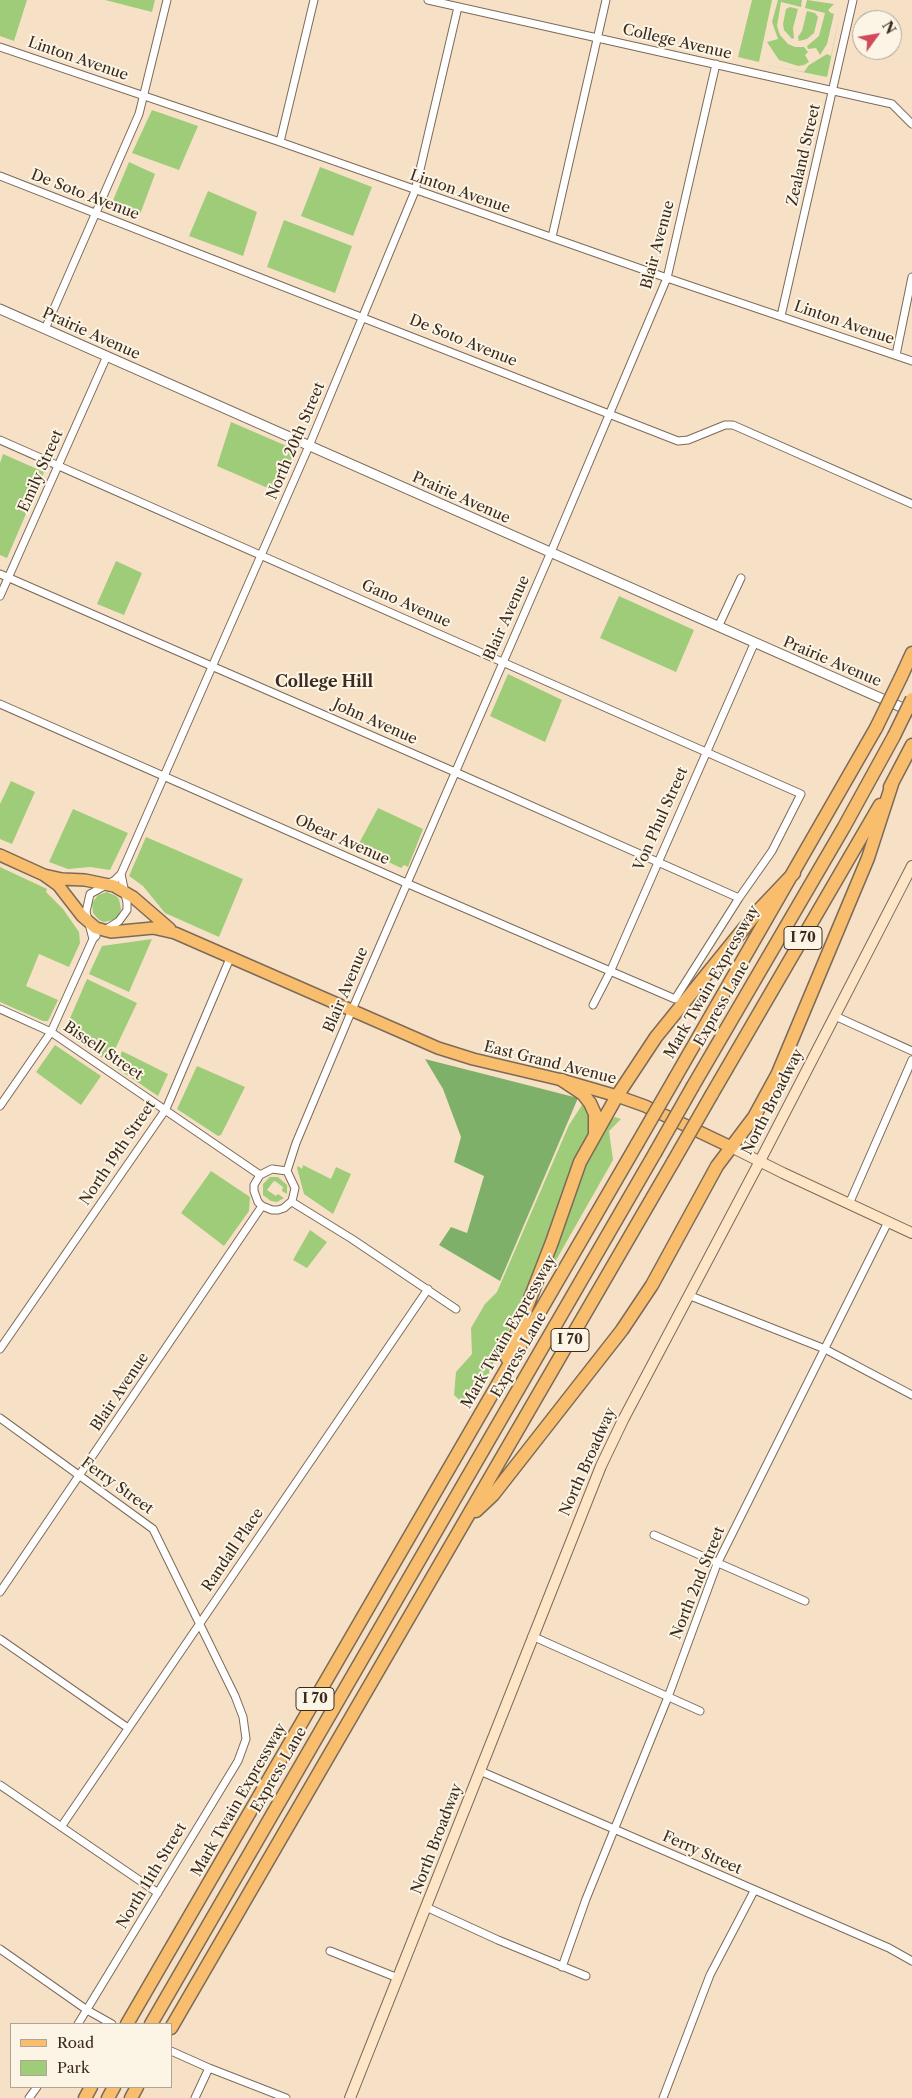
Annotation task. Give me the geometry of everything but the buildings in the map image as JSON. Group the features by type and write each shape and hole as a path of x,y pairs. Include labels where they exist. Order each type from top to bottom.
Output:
{"highway":[{"name":"Mark Twain Expressway","path":"129,2023 794,873 876,728 912,653"},
{"name":"Express Lane","path":"153,2020 844,827 912,699"},
{"name":"I 70","path":"173,2026 894,781 912,745"},
{"path":"466,1519 493,1495 622,1330 652,1285 717,1166 754,1117 778,1073 868,858 894,781"},
{"path":"494,1392 552,1242 574,1175 595,1134 617,1096 656,1037 758,911 794,873"},
{"path":"562,1080 583,1094 590,1103 595,1114 595,1134"}],"main road":[{"name":"East Grand Avenue","path":"0,855 44,875 58,885 89,924 104,931 152,928 175,933 456,1054 562,1080 646,1106 849,1204 912,1232"},
{"name":"North Broadway","path":"350,2098 600,1466 911,870"},
{"name":"East Grand Avenue","path":"44,875 62,879 86,880 124,890 175,933"}],"street":[{"path":"45,329 139,114 166,0"},
{"path":"280,142 314,0"},
{"name":"College Avenue","path":"428,0 892,104 912,124"},
{"path":"552,237 606,0"},
{"name":"Zealand Street","path":"782,316 853,0"},
{"name":"North 20th Street","path":"121,874 309,446 415,191 458,7"},
{"name":"Linton Avenue","path":"0,47 912,361"},
{"name":"Blair Avenue","path":"287,1171 296,1143 352,1010 551,552 667,278 716,64"},
{"name":"De Soto Avenue","path":"0,176 678,440 688,440 725,425 733,424 912,505"},
{"path":"896,355 912,277"},
{"name":"Prairie Avenue","path":"0,309 551,552 754,644 912,712"},
{"name":"Emily Street","path":"0,596 107,356"},
{"name":"Gano Avenue","path":"0,440 801,794 772,851 739,898"},
{"name":"John Avenue","path":"0,574 739,898"},
{"path":"718,627 741,578"},
{"name":"Von Phul Street","path":"593,1005 610,972 754,644"},
{"name":"Obear Avenue","path":"0,704 407,884 675,999 739,898"},
{"path":"0,1106 51,1032 93,939 120,921 124,915 127,903 121,874 90,894 86,905 93,939"},
{"name":"North 19th Street","path":"0,1349 166,1110 231,956"},
{"name":"Bissell Street","path":"0,1009 51,1032 260,1175"},
{"path":"835,1016 912,1051"},
{"path":"849,1204 912,1060"},
{"path":"272,1169 287,1171 295,1188 292,1202 278,1210 262,1206 258,1202 254,1191 254,1186 260,1175 272,1169"},
{"path":"292,1202 456,1309"},
{"name":"Blair Avenue","path":"0,1592 262,1206"},
{"name":"North 2nd Street","path":"562,1967 613,1830 668,1697 717,1564 888,1222"},
{"name":"Randall Place","path":"61,1827 428,1289"},
{"path":"688,1295 825,1349 912,1395"},
{"name":"Ferry Street","path":"0,1418 153,1529 236,1696 243,1717 246,1739"},
{"path":"654,1536 805,1600"},
{"path":"532,1636 700,1711"},
{"path":"0,1639 128,1728"},
{"name":"North 11th Street","path":"79,2023 238,1761 246,1739"},
{"name":"Ferry Street","path":"480,1771 889,1948 912,1961"},
{"path":"0,1785 158,1894"},
{"path":"663,2098 710,1975 754,1891"},
{"path":"426,1907 586,1976"},
{"path":"0,1949 87,2010 110,2023"},
{"path":"330,1951 398,1978"},
{"path":"172,2051 286,2098"},
{"path":"195,2098 209,2068"}],"green space":[{"path":"0,0 27,0 14,41 0,36"},
{"path":"105,0 155,0 152,12"},
{"path":"752,0 772,0 759,62 738,57"},
{"path":"778,0 802,0 801,7 781,2 777,26 780,35 788,44 795,47 804,47 808,52 805,55 809,62 804,65 798,66 779,60 767,42 778,39 772,22"},
{"path":"807,0 834,4 828,10 834,14 827,44 820,55 816,48 808,49 807,46 819,36 825,13 805,8"},
{"path":"843,0 827,77 762,64 804,72 809,65 827,54 831,56"},
{"path":"790,7 798,9 793,28 794,38 792,39 784,30 783,24 786,9"},
{"path":"807,11 815,13 818,17 814,33 807,39 799,41 798,37 802,31"},
{"path":"152,110 198,126 179,170 132,153"},
{"path":"129,162 155,174 139,217 111,205"},
{"path":"320,167 372,187 353,236 301,216"},
{"path":"208,191 257,212 243,256 189,236"},
{"path":"284,220 352,246 335,293 267,267"},
{"path":"231,422 296,450 277,492 217,466"},
{"path":"3,454 44,472 7,558 0,555 0,463"},
{"path":"116,561 142,573 124,615 97,604"},
{"path":"619,596 694,630 676,672 600,638"},
{"path":"508,674 562,700 545,742 490,716"},
{"path":"11,781 35,792 12,844 0,839 0,804"},
{"path":"378,808 423,829 408,867 404,865 401,868 357,847"},
{"path":"73,809 128,833 110,870 90,867 68,869 49,862"},
{"path":"146,837 243,879 219,937 165,913 143,886 129,876"},
{"path":"0,867 47,889 46,892 63,909 79,932 80,943 69,967 39,954 26,986 58,1000 48,1021 43,1021 0,1002"},
{"path":"107,892 119,899 121,909 117,918 104,922 99,920 93,913 92,903 98,895"},
{"path":"152,939 129,992 89,974 102,946"},
{"path":"87,979 137,1003 109,1062 64,1032"},
{"path":"55,1045 101,1076 81,1105 36,1072"},
{"path":"122,1051 168,1074 158,1096 115,1067"},
{"path":"425,1059 578,1098 500,1281 439,1245 451,1227 467,1233 484,1176 454,1162 461,1137 443,1089"},
{"path":"197,1066 245,1087 221,1135 218,1136 177,1109"},
{"path":"584,1102 590,1114 590,1134 579,1150 529,1287 488,1375 467,1407 454,1395 456,1372 472,1354 471,1328 485,1304 497,1292 569,1125"},
{"path":"615,1117 621,1119 609,1131 613,1160 534,1299 580,1174 604,1126"},
{"path":"303,1165 331,1179 336,1167 351,1174 333,1214 304,1194 297,1168 298,1166 302,1169"},
{"path":"211,1171 250,1197 249,1211 224,1246 181,1213"},
{"path":"270,1177 278,1177 287,1185 287,1194 282,1191 283,1187 275,1181 267,1190 276,1196 278,1194 284,1198 277,1202 271,1201 263,1195 263,1184"},
{"path":"310,1230 327,1242 307,1268 293,1260"}],"district":[{"name":"College Hill","path":"324,682"}]}
